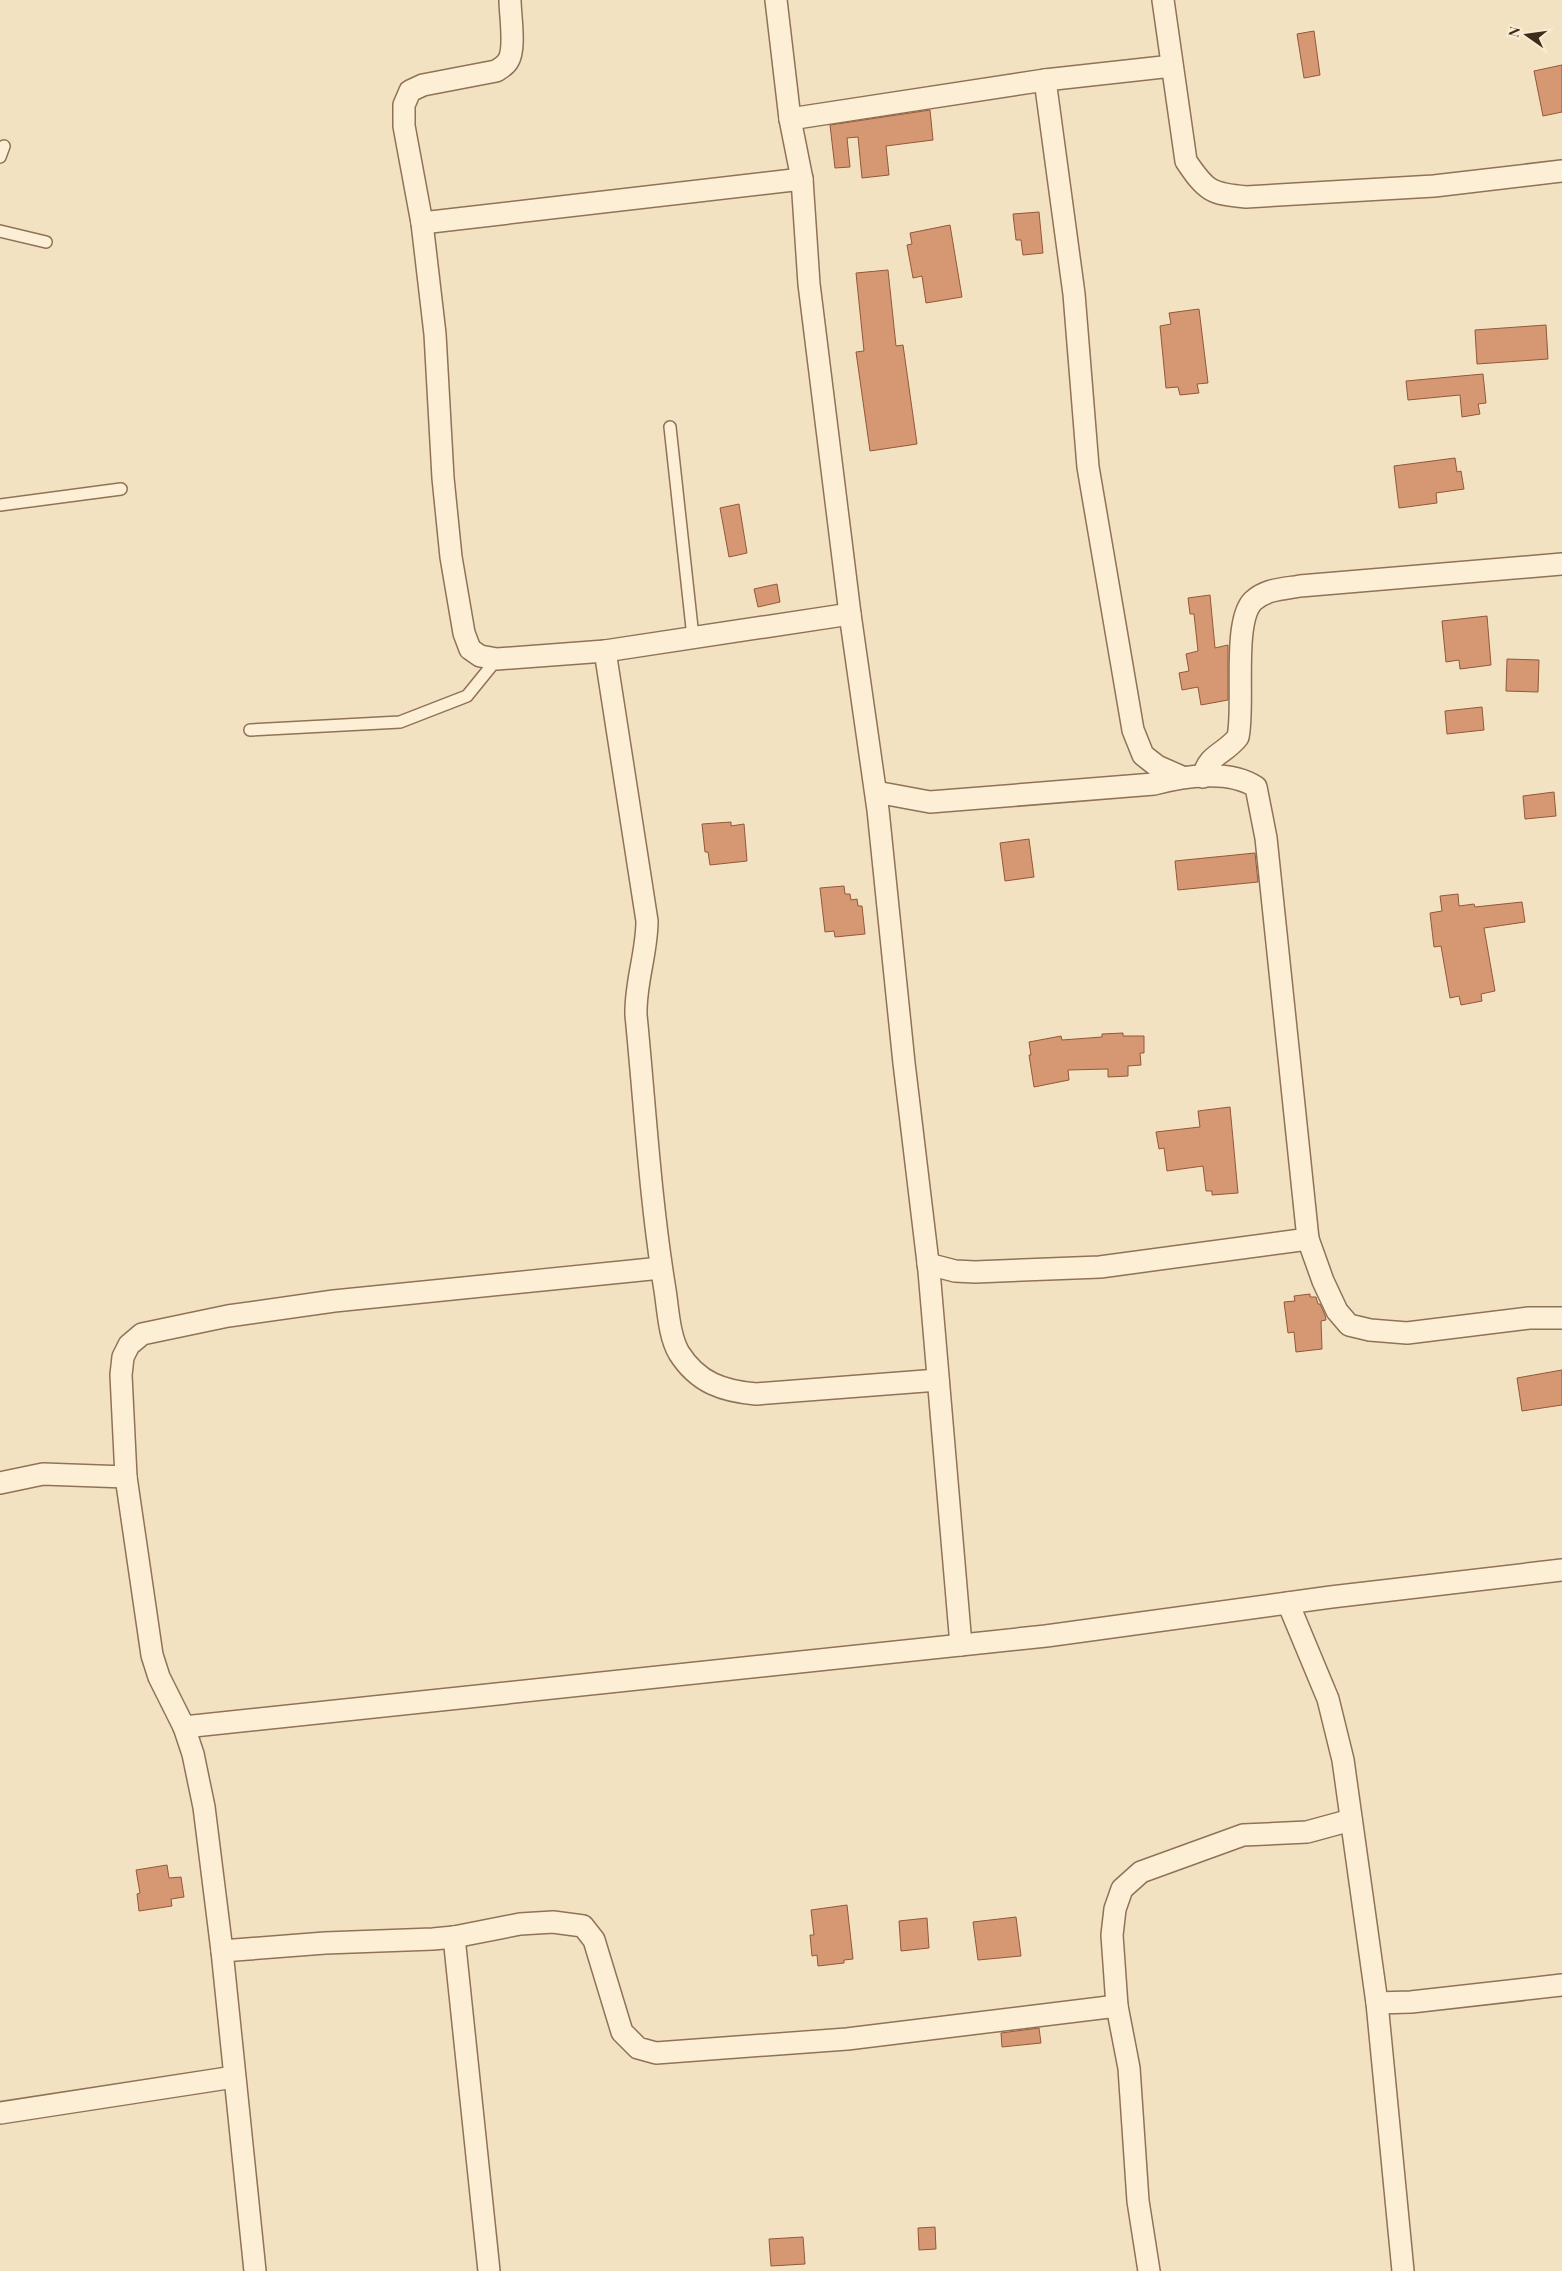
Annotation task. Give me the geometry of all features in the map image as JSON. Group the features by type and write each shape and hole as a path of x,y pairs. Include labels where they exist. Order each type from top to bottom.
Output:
{"street":[{"path":"510,0 512,50 510,59 504,66 496,71 424,85 410,91 404,105 404,126 422,223 435,334 443,478 452,557 464,633 470,649 480,656 497,659 606,651 850,614"},
{"path":"776,0 790,119 802,179 809,284 850,614 876,792 904,1063 928,1264 961,1645"},
{"path":"1163,0 1186,161 1200,182 1219,194 1246,197 1434,186 1562,171"},
{"path":"790,119 1046,80 1172,66"},
{"path":"1046,80 1074,294 1088,467 1133,730 1143,755 1157,766 1182,777"},
{"path":"422,223 802,179"},
{"path":"1203,777 1206,766 1212,758 1232,746 1238,737 1242,633 1246,615 1252,602 1268,591 1300,586 1562,564"},
{"path":"606,651 647,921 647,933 635,997 636,1014 661,1268 671,1327 678,1351 692,1369 714,1386 730,1392 756,1394 938,1380"},
{"path":"876,792 930,802 1154,784 1182,777 1234,777 1256,787 1266,838 1308,1239 1323,1281 1337,1311 1349,1324 1370,1330 1407,1333 1530,1318 1562,1318"},
{"path":"928,1264 955,1271 975,1272 1100,1267 1308,1239"},
{"path":"254,2271 222,1950 204,1808 193,1754 184,1727 159,1677 152,1655 126,1477 121,1375 123,1357 129,1345 142,1334 228,1316 334,1302 661,1268"},
{"path":"0,1483 43,1474 126,1477"},
{"path":"184,1727 1056,1635 1288,1603 1562,1570"},
{"path":"1288,1603 1328,1699 1342,1760 1377,2003 1403,2271"},
{"path":"1149,2271 1138,2201 1129,2068 1116,2006 1112,1935 1115,1909 1122,1888 1141,1872 1243,1835 1307,1832 1351,1820"},
{"path":"222,1950 454,1937 520,1924 553,1922 583,1926 594,1940 622,2032 638,2048 656,2053 847,2039 1116,2006"},
{"path":"454,1937 489,2271"},
{"path":"1377,2003 1411,2002 1562,1985"},
{"path":"0,2113 234,2077"}],"lane":[{"path":"0,231 46,242"},
{"path":"670,427 693,637"},
{"path":"0,506 121,489"},
{"path":"250,730 400,722 467,696 497,659"}],"building":[{"path":"1314,31 1320,75 1304,78 1297,34"},
{"path":"1562,65 1562,112 1543,116 1534,71"},
{"path":"930,110 933,140 886,146 889,175 862,178 858,137 847,138 850,167 835,168 830,125"},
{"path":"1039,212 1043,253 1023,255 1021,240 1016,240 1013,214"},
{"path":"950,225 962,297 926,303 922,276 913,278 907,245 912,244 910,233"},
{"path":"888,270 896,346 903,345 917,444 870,451 856,352 864,351 856,273"},
{"path":"1199,309 1208,383 1197,384 1199,393 1180,395 1178,387 1166,388 1160,326 1171,324 1169,313"},
{"path":"1546,325 1548,359 1477,364 1475,330"},
{"path":"1483,374 1486,403 1478,404 1480,414 1462,417 1460,395 1408,400 1406,381"},
{"path":"1455,458 1457,472 1461,471 1464,489 1436,493 1437,503 1399,508 1394,466"},
{"path":"739,504 747,553 729,557 720,508"},
{"path":"777,584 780,602 758,607 754,589"},
{"path":"1210,595 1215,648 1228,645 1228,700 1201,705 1198,687 1182,690 1179,673 1189,671 1186,654 1198,651 1194,614 1190,614 1188,598"},
{"path":"1487,616 1491,665 1460,669 1459,660 1446,662 1442,621"},
{"path":"1507,659 1539,660 1538,692 1506,691"},
{"path":"1482,707 1484,730 1447,734 1445,711"},
{"path":"1554,792 1556,816 1525,819 1523,796"},
{"path":"731,822 731,826 744,824 747,861 710,865 708,852 705,852 702,824"},
{"path":"1029,839 1034,877 1005,881 1000,843"},
{"path":"1255,853 1258,882 1178,890 1175,861"},
{"path":"844,886 845,894 850,894 851,900 857,899 858,906 862,906 865,934 835,937 834,931 825,932 820,888"},
{"path":"1458,894 1459,906 1474,904 1475,907 1522,902 1525,922 1484,928 1495,991 1481,994 1482,1001 1461,1005 1459,996 1450,998 1441,946 1434,947 1430,913 1442,911 1440,896"},
{"path":"1123,1033 1123,1036 1144,1036 1144,1053 1140,1053 1141,1065 1128,1066 1128,1076 1108,1077 1108,1069 1068,1070 1069,1080 1034,1087 1029,1042 1061,1036 1062,1040 1102,1037 1102,1034"},
{"path":"1230,1107 1238,1193 1212,1195 1212,1191 1206,1191 1203,1166 1167,1171 1164,1148 1159,1149 1156,1132 1200,1127 1198,1111"},
{"path":"1310,1294 1310,1297 1316,1297 1325,1315 1326,1320 1321,1321 1322,1349 1296,1352 1294,1332 1288,1333 1284,1302 1295,1301 1294,1296"},
{"path":"1562,1370 1562,1405 1522,1411 1517,1378"},
{"path":"167,1865 169,1878 181,1877 184,1897 171,1899 172,1906 139,1911 137,1894 140,1893 136,1870"},
{"path":"847,1905 853,1959 844,1960 844,1963 818,1966 817,1955 812,1956 810,1935 814,1935 811,1910"},
{"path":"1016,1917 1021,1956 978,1960 973,1922"},
{"path":"927,1918 929,1948 901,1951 899,1921"},
{"path":"1039,2028 1041,2043 1002,2047 1001,2033"},
{"path":"935,2227 936,2249 919,2250 918,2228"},
{"path":"803,2237 805,2264 771,2266 769,2239"}]}
